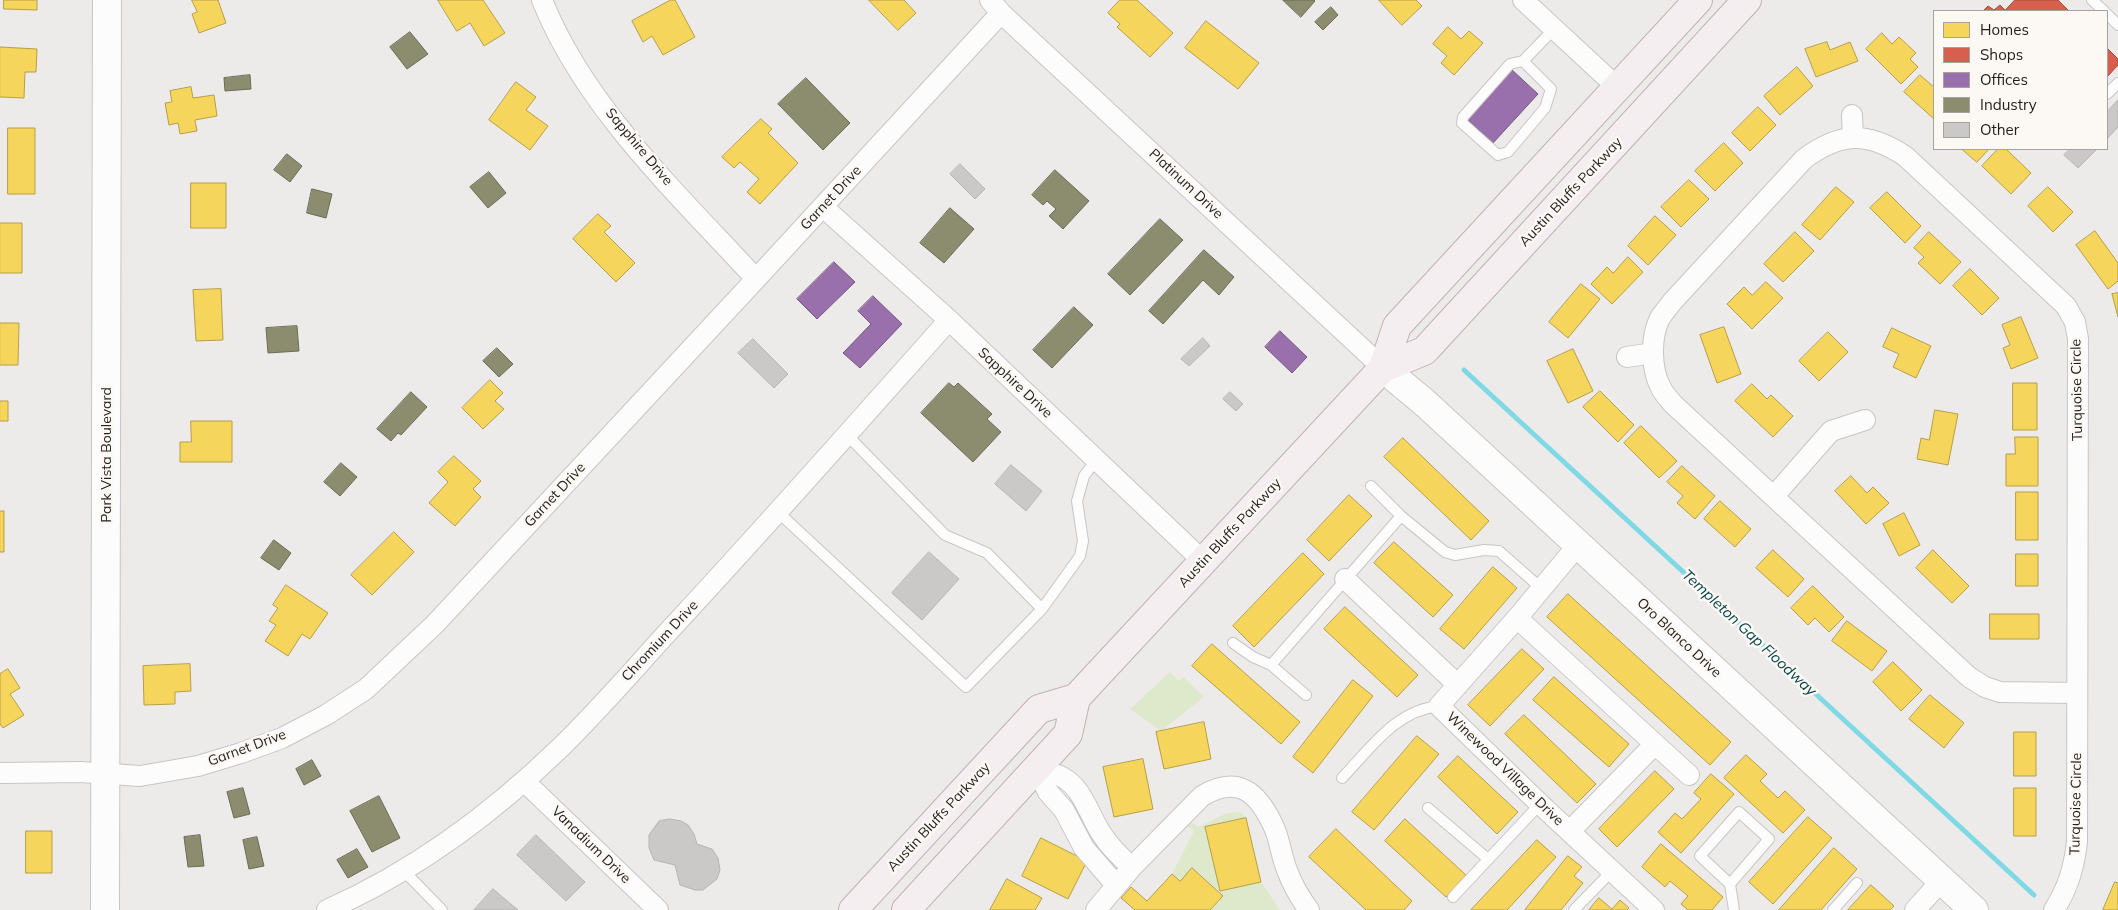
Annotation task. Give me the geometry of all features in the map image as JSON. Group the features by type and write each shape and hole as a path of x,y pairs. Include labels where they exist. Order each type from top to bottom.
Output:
{"main road":[{"name":"Austin Bluffs Parkway","path":"1383,368 1397,326 1698,0"},
{"name":"Austin Bluffs Parkway","path":"853,910 1039,709 1076,698 1383,368 1424,351 1747,0"},
{"path":"906,910 1068,734 1076,698"}],"street":[{"name":"Park Vista Boulevard","path":"105,910 107,0"},
{"name":"Sapphire Drive","path":"542,0 562,44 579,72 607,110 644,157 756,279"},
{"path":"1523,0 1617,87"},
{"name":"Garnet Drive","path":"0,773 81,772 140,776 168,772 241,754 282,738 366,689 435,624 823,207 995,6"},
{"name":"Platinum Drive","path":"995,6 1383,368"},
{"path":"1852,115 1853,138"},
{"name":"Turquoise Circle","path":"2054,910 2068,887 2074,865 2077,842 2078,339 2075,322 2066,306 1905,156 1888,145 1872,140 1853,138 1834,140 1818,148 1797,166 1672,302 1660,319 1655,335 1654,353 1655,369 1661,387 1673,404 1969,677 1985,688 2000,692 2077,692"},
{"name":"Sapphire Drive","path":"823,207 949,320 1203,561"},
{"name":"Chromium Drive","path":"327,910 403,870 473,823 524,781 568,740 778,512 949,320"},
{"path":"1627,357 1654,353"},
{"name":"Oro Blanco Drive","path":"1383,368 1425,403 1942,880 1962,906"},
{"path":"1774,496 1831,431 1865,420"},
{"name":"Winewood Village Drive","path":"1578,545 1518,618 1439,706 1540,804 1654,910"},
{"path":"1345,579 1458,685"},
{"path":"1518,618 1688,775"},
{"name":"Winewood Village Drive","path":"1570,831 1654,745"},
{"path":"1036,768 1062,777 1073,786 1083,799 1100,832 1113,851 1132,867"},
{"path":"1036,768 1048,792 1064,810 1090,857 1116,886"},
{"name":"Vanadium Drive","path":"524,781 649,907"},
{"path":"1096,910 1132,867 1202,796 1216,788 1230,786 1243,789 1256,798 1264,810 1274,826 1286,869 1294,887 1309,910"},
{"path":"1914,910 1942,880"}],"lane":[{"path":"2092,0 2103,10"},
{"path":"2108,15 2118,25"},
{"path":"1523,61 1551,90 1545,108 1508,152 1498,156 1462,123 1463,116 1510,64 1523,61 1554,29"},
{"path":"2108,93 2118,82"},
{"path":"847,435 945,535 987,553 1042,609"},
{"path":"778,512 966,688 1042,609 1080,556 1083,540 1077,501 1084,476 1096,460"},
{"path":"1371,486 1401,516 1445,552 1455,555 1484,550 1499,551 1542,589"},
{"path":"1272,665 1401,516"},
{"path":"1233,643 1253,657 1272,665 1306,694"},
{"path":"1342,778 1397,721 1425,707 1439,706"},
{"path":"1453,897 1540,804"},
{"path":"1428,808 1488,859"},
{"path":"1730,884 1769,839 1740,812 1700,856 1730,884 1734,910"},
{"path":"403,870 442,910"},
{"path":"1574,910 1612,870"},
{"path":"1833,910 1857,883"}],"green space":[{"path":"1170,672 1179,681 1183,677 1204,697 1161,731 1130,709"},
{"path":"1241,812 1246,818 1261,882 1280,910 1210,910 1223,896 1192,868 1180,881 1172,874 1193,833 1193,829 1187,827 1188,823 1198,827 1227,813"}],"building: Homes":[{"path":"4,0 37,0 37,10 4,9"},
{"path":"192,0 218,0 226,23 199,33 192,14 197,12"},
{"path":"438,0 483,0 505,33 484,46 470,23 457,31"},
{"path":"671,0 675,0 695,37 663,55 652,36 643,42 632,21"},
{"path":"869,0 904,0 916,13 898,30"},
{"path":"1120,0 1137,0 1173,33 1150,57 1117,27 1120,24 1108,13"},
{"path":"1379,0 1416,0 1422,6 1402,25"},
{"path":"1206,21 1259,63 1238,89 1185,48"},
{"path":"1448,27 1461,39 1469,31 1483,43 1454,75 1441,63 1447,56 1433,44"},
{"path":"1882,33 1892,44 1899,37 1916,53 1910,59 1918,67 1901,84 1866,49"},
{"path":"1827,42 1830,50 1850,42 1858,61 1816,77 1805,49"},
{"path":"0,47 37,49 36,72 25,72 24,98 0,97"},
{"path":"1797,67 1813,86 1780,115 1764,96"},
{"path":"1920,75 1933,86 1933,118 1904,92"},
{"path":"516,82 536,97 526,110 548,126 530,150 489,120"},
{"path":"191,87 193,98 214,95 217,116 195,120 197,131 180,134 178,123 169,125 165,103 172,102 170,91"},
{"path":"1758,107 1776,125 1750,151 1732,133"},
{"path":"761,119 772,129 768,133 798,163 760,204 747,192 759,179 740,162 734,168 722,157"},
{"path":"8,128 35,128 35,194 8,194"},
{"path":"1724,143 1743,163 1715,191 1695,171"},
{"path":"1963,150 1988,150 1977,162"},
{"path":"1997,150 2007,150 2031,173 2011,194 1982,166"},
{"path":"1689,180 1709,199 1681,227 1661,207"},
{"path":"191,183 226,183 226,228 191,228"},
{"path":"1836,187 1854,202 1820,240 1802,225"},
{"path":"2048,187 2073,212 2053,232 2028,206"},
{"path":"1887,192 1921,226 1905,243 1870,208"},
{"path":"598,214 611,226 604,232 635,263 616,282 573,239"},
{"path":"1655,216 1676,235 1648,265 1628,246"},
{"path":"0,223 22,223 22,273 0,273"},
{"path":"2095,231 2118,263 2118,281 2108,289 2076,245"},
{"path":"1795,232 1814,251 1783,282 1764,264"},
{"path":"1929,232 1961,262 1940,284 1918,263 1924,257 1914,248"},
{"path":"1628,257 1643,272 1612,304 1591,284 1607,267 1613,273"},
{"path":"1970,269 1999,298 1982,315 1953,286"},
{"path":"1766,282 1783,298 1752,329 1727,304 1744,287 1752,295"},
{"path":"1581,284 1600,299 1568,338 1549,322"},
{"path":"221,289 223,340 196,341 193,290"},
{"path":"2118,293 2118,317 2112,294"},
{"path":"2021,317 2038,358 2011,369 2003,348 2010,345 2002,325"},
{"path":"0,323 19,323 18,365 0,365"},
{"path":"1724,327 1741,374 1717,383 1700,335"},
{"path":"1892,328 1931,346 1916,378 1893,367 1899,354 1883,347"},
{"path":"1828,332 1848,352 1819,381 1799,361"},
{"path":"1573,349 1593,391 1568,403 1547,361"},
{"path":"490,380 503,393 495,401 504,409 483,429 462,408"},
{"path":"2013,383 2037,383 2037,430 2013,430"},
{"path":"1752,384 1767,399 1771,395 1793,416 1773,437 1735,401"},
{"path":"1600,391 1634,425 1618,442 1583,407"},
{"path":"0,401 8,401 8,421 0,421"},
{"path":"1935,410 1958,414 1948,465 1917,459 1921,438 1929,440"},
{"path":"191,421 232,421 232,462 180,462 180,442 191,442"},
{"path":"1641,426 1677,461 1659,478 1624,443"},
{"path":"2015,437 2038,437 2038,486 2006,486 2006,454 2015,454"},
{"path":"1403,438 1489,521 1471,540 1384,457"},
{"path":"454,456 481,481 473,489 481,497 455,526 429,503 448,482 438,472"},
{"path":"1682,466 1715,496 1695,519 1677,503 1683,496 1667,482"},
{"path":"1851,476 1867,493 1873,487 1889,503 1866,524 1835,491"},
{"path":"2016,492 2038,492 2038,540 2016,540"},
{"path":"1349,495 1372,516 1329,561 1307,540"},
{"path":"1720,501 1751,529 1735,547 1704,519"},
{"path":"0,511 4,511 4,552 0,552"},
{"path":"1904,513 1920,545 1899,556 1883,524"},
{"path":"394,532 414,552 372,595 351,575"},
{"path":"1394,542 1453,595 1433,617 1374,563"},
{"path":"1773,550 1804,579 1788,597 1756,568"},
{"path":"1933,550 1969,586 1952,603 1916,568"},
{"path":"1303,553 1324,574 1254,647 1233,626"},
{"path":"2016,554 2038,554 2038,586 2016,586"},
{"path":"1493,567 1517,588 1464,649 1440,629"},
{"path":"286,585 328,613 310,639 302,634 288,656 265,641 276,625 269,621 278,608 273,605"},
{"path":"1813,586 1844,617 1829,632 1815,618 1808,625 1791,608"},
{"path":"1568,594 1731,742 1710,765 1547,617"},
{"path":"1345,607 1418,675 1397,697 1324,629"},
{"path":"1990,614 2039,614 2039,639 1990,639"},
{"path":"1847,621 1887,651 1872,671 1832,641"},
{"path":"1212,644 1300,722 1281,744 1192,666"},
{"path":"1522,649 1544,669 1490,726 1468,705"},
{"path":"1893,662 1922,690 1901,711 1873,682"},
{"path":"190,664 191,691 175,692 175,704 144,705 143,666"},
{"path":"8,669 20,688 10,694 24,715 3,728 0,724 0,674"},
{"path":"1554,677 1629,744 1609,767 1533,700"},
{"path":"1353,680 1373,696 1313,773 1293,757"},
{"path":"1930,695 1964,723 1944,748 1909,719"},
{"path":"1524,715 1596,784 1577,803 1505,734"},
{"path":"1204,722 1211,759 1164,769 1156,732"},
{"path":"2014,732 2036,732 2036,776 2014,776"},
{"path":"1417,736 1439,754 1374,830 1352,812"},
{"path":"1746,755 1767,774 1760,781 1778,798 1785,791 1805,810 1783,833 1724,778"},
{"path":"1458,756 1518,812 1497,834 1438,777"},
{"path":"1143,759 1153,809 1114,817 1103,767"},
{"path":"1655,771 1674,789 1617,847 1599,829"},
{"path":"1711,774 1734,794 1681,853 1658,832 1675,813 1682,819 1701,799 1694,793"},
{"path":"2014,788 2036,788 2036,836 2014,836"},
{"path":"1808,817 1832,838 1773,904 1749,882"},
{"path":"1246,818 1261,882 1220,891 1205,827"},
{"path":"1405,819 1466,875 1446,897 1385,841"},
{"path":"1336,829 1412,901 1404,910 1366,910 1309,857"},
{"path":"26,831 52,831 52,873 26,873"},
{"path":"1041,838 1087,861 1068,899 1022,876"},
{"path":"1537,840 1556,857 1507,910 1471,910"},
{"path":"1661,844 1723,897 1712,910 1688,910 1681,904 1688,896 1670,881 1665,887 1642,867"},
{"path":"1834,848 1857,869 1821,910 1779,910"},
{"path":"1568,856 1582,867 1574,876 1583,883 1561,910 1525,910"},
{"path":"1192,868 1223,896 1210,910 1135,910 1121,898 1131,887 1147,901 1172,874 1180,881"},
{"path":"1007,879 1042,898 1035,910 990,910"},
{"path":"2115,882 2118,883 2118,910 2103,910"},
{"path":"1871,885 1894,906 1890,910 1848,910"},
{"path":"1599,898 1612,909 1620,900 1629,908 1627,910 1589,910"}],"building: Shops":[{"path":"2015,0 2058,0 2068,10 2005,10"},
{"path":"2000,5 2005,10 1994,10"},
{"path":"1988,6 1994,10 1984,10"},
{"path":"2108,49 2118,59 2118,65 2108,76"}],"building: Offices":[{"path":"1511,69 1538,94 1493,143 1466,118"},
{"path":"834,262 855,282 817,319 797,299"},
{"path":"873,296 902,324 860,368 843,353 871,324 858,311"},
{"path":"1280,331 1307,357 1292,373 1265,347"}],"building: Industry":[{"path":"1283,0 1314,0 1315,1 1301,17"},
{"path":"1331,7 1338,15 1323,30 1315,22"},
{"path":"410,32 428,54 407,69 390,47"},
{"path":"250,75 251,89 225,91 224,78"},
{"path":"806,78 850,123 823,150 778,104"},
{"path":"287,154 302,166 290,182 274,170"},
{"path":"1055,170 1089,201 1063,229 1049,216 1056,209 1047,201 1043,205 1032,195"},
{"path":"489,172 506,193 488,208 470,187"},
{"path":"312,189 332,194 326,218 307,213"},
{"path":"950,208 974,229 944,263 920,243"},
{"path":"1160,219 1183,240 1130,295 1108,274"},
{"path":"1204,250 1234,277 1219,295 1203,280 1163,324 1149,311"},
{"path":"1074,307 1093,325 1052,368 1033,350"},
{"path":"297,326 299,351 268,353 266,328"},
{"path":"497,348 513,364 499,377 483,361"},
{"path":"949,383 954,387 958,383 992,414 987,419 1001,432 973,462 921,413"},
{"path":"411,392 427,407 401,435 398,433 391,441 377,429"},
{"path":"341,463 357,477 340,496 324,482"},
{"path":"274,540 291,553 279,570 261,558"},
{"path":"312,760 321,776 304,785 296,769"},
{"path":"243,788 250,814 234,818 227,792"},
{"path":"379,796 400,838 372,852 350,811"},
{"path":"200,835 204,866 188,867 184,837"},
{"path":"257,837 264,866 249,869 243,840"},
{"path":"357,849 368,867 348,878 337,860"}],"building: Other":[{"path":"2118,100 2118,127 2108,138 2108,111"},
{"path":"2069,150 2096,150 2078,168 2064,155"},
{"path":"960,164 985,189 975,199 950,174"},
{"path":"1203,338 1210,346 1189,366 1181,359"},
{"path":"753,339 788,374 774,388 738,353"},
{"path":"1230,392 1243,404 1236,411 1223,399"},
{"path":"1011,465 1042,491 1026,511 995,484"},
{"path":"929,552 959,579 922,620 892,593"},
{"path":"670,819 681,821 688,825 694,834 697,844 712,849 718,858 720,870 717,879 703,890 695,890 680,885 675,865 654,860 649,848 649,835 659,821"},
{"path":"536,835 585,882 566,901 517,855"},
{"path":"493,889 518,910 474,910"}],"waterway":[{"name":"Templeton Gap Floodway","path":"1464,370 2034,895"}]}
